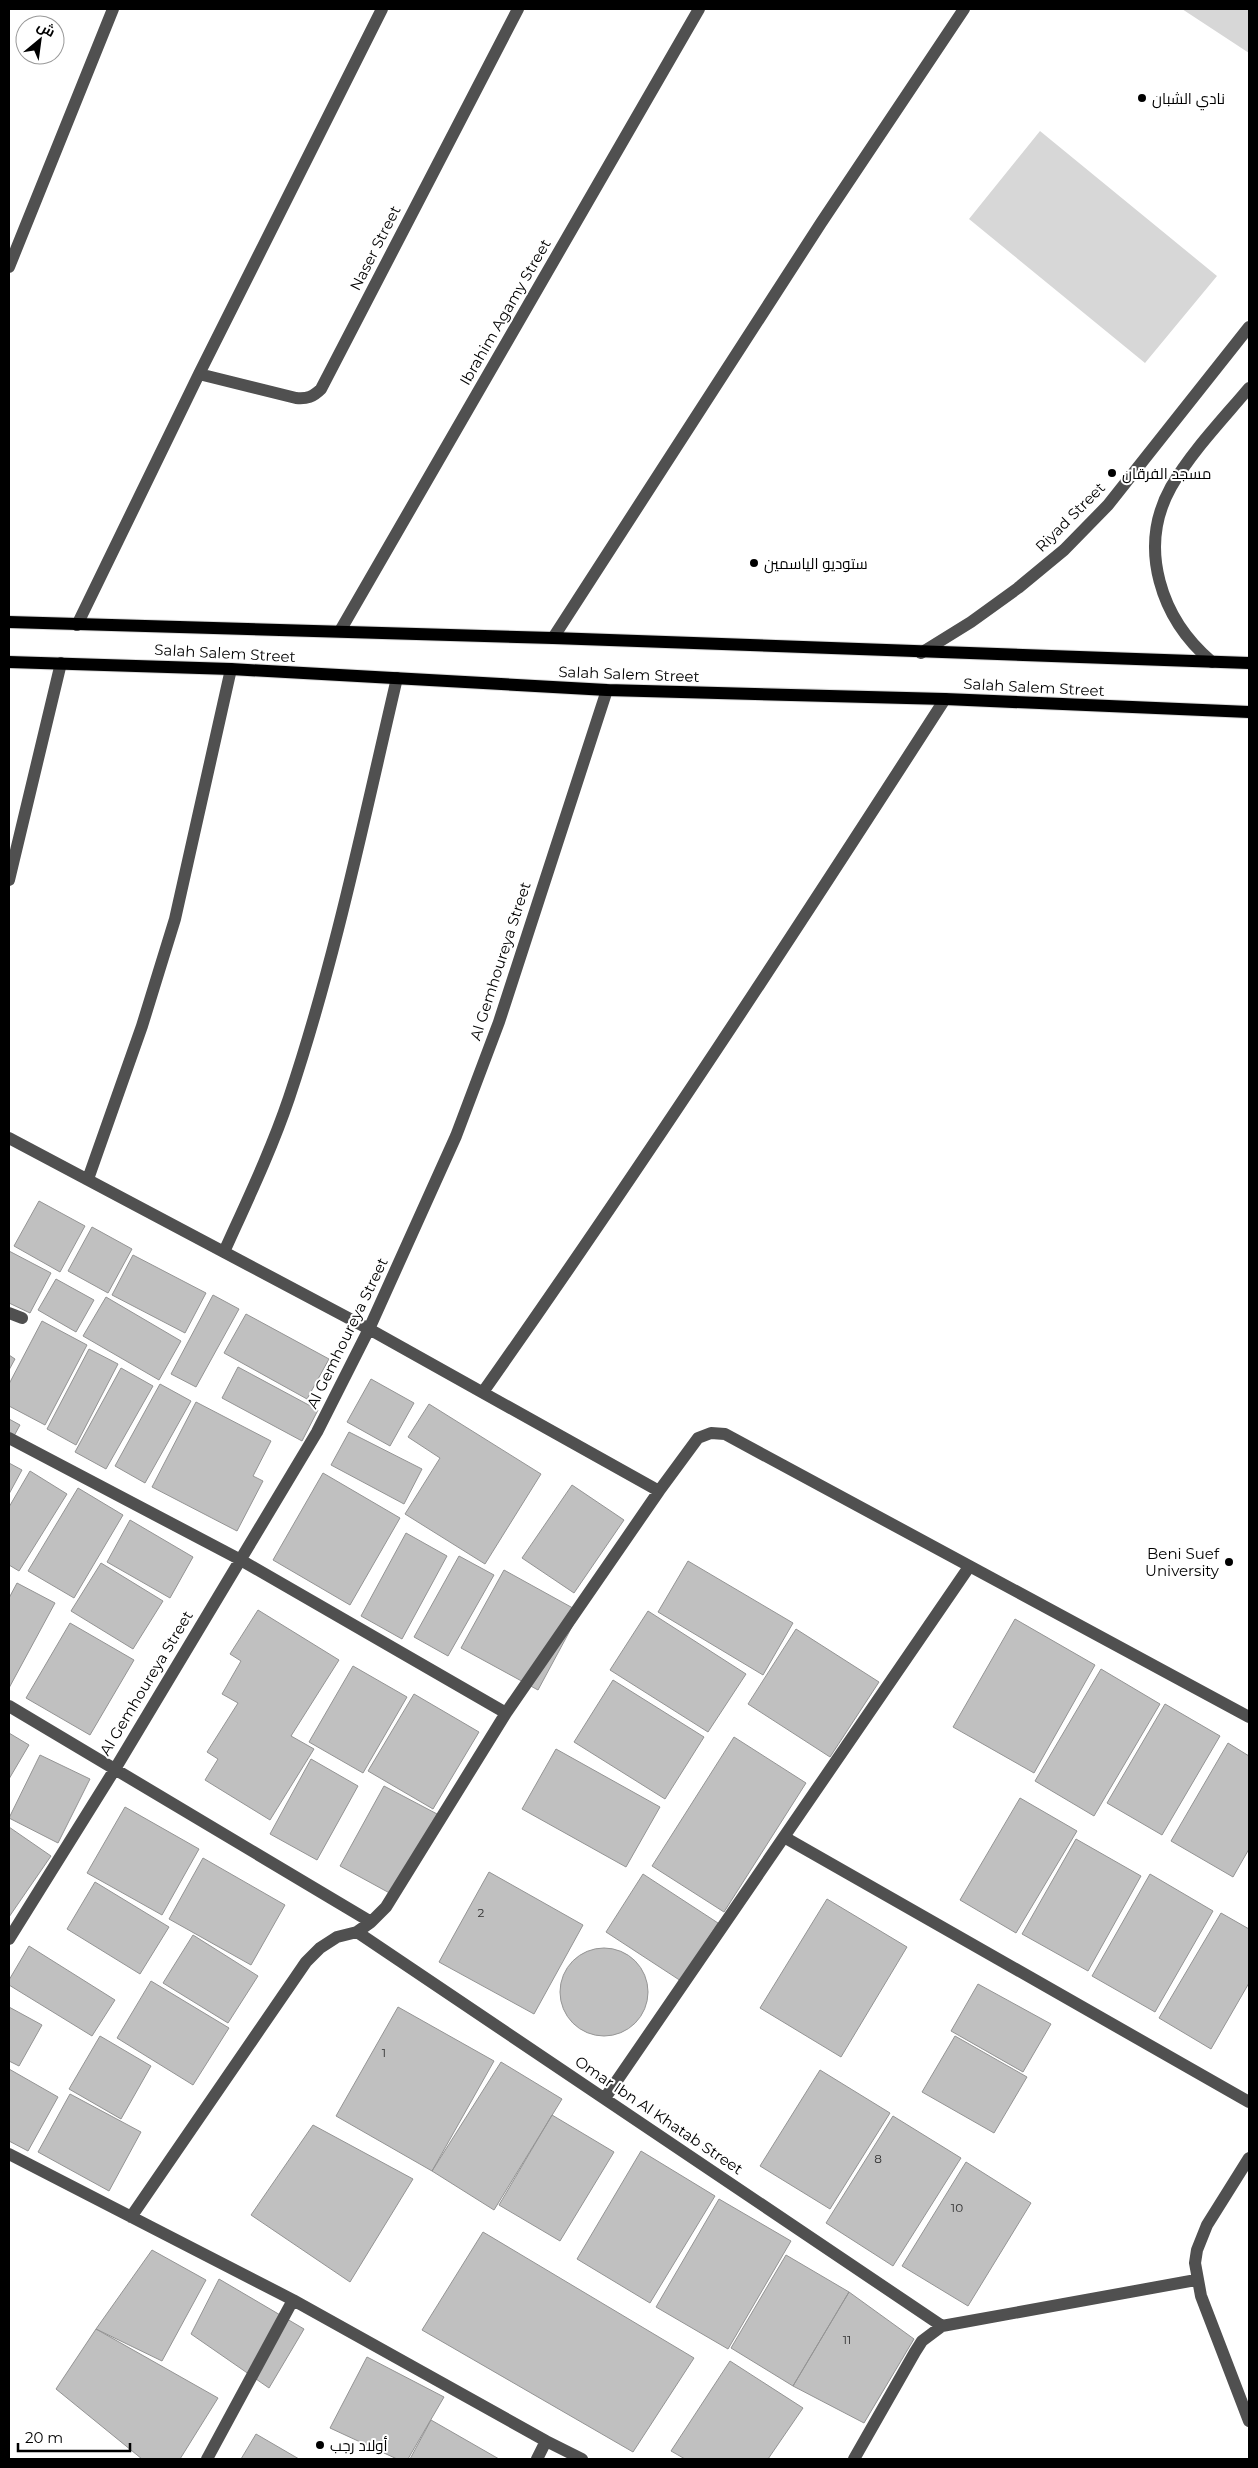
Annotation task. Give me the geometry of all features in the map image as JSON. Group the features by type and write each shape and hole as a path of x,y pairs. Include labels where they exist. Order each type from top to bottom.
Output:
{"main road":[{"name":"Salah Salem Street","path":"9,622 553,638 921,653 1249,663"},
{"name":"Salah Salem Street","path":"9,662 231,669 607,690 945,699 1249,712"}],"street":[{"path":"9,267 113,9"},
{"path":"77,625 199,374 382,9"},
{"name":"Naser Street","path":"199,374 296,398 305,399 314,396 321,389 518,9"},
{"name":"Ibrahim Agamy Street","path":"340,631 699,9"},
{"path":"553,638 821,223 964,9"},
{"name":"Riyad Street","path":"921,653 987,611 1064,550 1108,505 1249,327"},
{"path":"1212,662 1195,648 1182,631 1162,593 1156,550 1158,529 1170,488 1182,470 1249,388"},
{"path":"9,880 61,663"},
{"path":"88,1179 142,1026 175,919 231,669"},
{"path":"224,1252 274,1138 289,1098 335,945 397,678"},
{"name":"Al Gemhoureya Street","path":"9,1939 115,1769 238,1559 317,1432 369,1329 456,1136 476,1083 498,1022 607,690"},
{"path":"483,1392 596,1231 813,904 945,699"},
{"path":"9,1138 369,1329 658,1492"},
{"path":"9,1313 22,1318"},
{"path":"130,2217 306,1962 320,1948 337,1937 357,1932 371,1922 386,1906 506,1714 658,1492 698,1438 711,1433 725,1434 1249,1717"},
{"path":"9,1438 238,1559 506,1714"},
{"path":"605,2098 969,1567"},
{"path":"9,1706 371,1922"},
{"path":"784,1838 1249,2102"},
{"name":"Omar Ibn Al Khatab Street","path":"357,1932 942,2326"},
{"path":"9,2154 293,2300 546,2441 582,2459"},
{"path":"1249,2158 1201,2237 1195,2263 1196,2280 1249,2421"},
{"path":"854,2459 922,2341 942,2326 1196,2280"},
{"path":"207,2459 293,2300"},
{"path":"536,2459 546,2441"}],"shaded area":[{"path":"1182,9 1249,9 1249,53"},
{"path":"1040,131 1217,276 1145,363 969,219"}],"building":[{"path":"39,1201 85,1226 60,1272 14,1246"},
{"path":"92,1227 132,1249 108,1293 68,1271"},
{"path":"9,1251 51,1273 30,1313 9,1303"},
{"path":"133,1255 206,1293 185,1333 112,1295"},
{"path":"56,1279 94,1300 76,1332 38,1310"},
{"path":"213,1295 239,1309 196,1387 171,1374"},
{"path":"106,1297 181,1341 159,1380 83,1336"},
{"path":"246,1314 329,1359 307,1399 224,1353"},
{"path":"42,1321 87,1345 45,1425 9,1406 9,1384"},
{"path":"89,1349 118,1364 76,1445 47,1429"},
{"path":"9,1355 15,1359 9,1370"},
{"path":"238,1367 318,1410 302,1441 222,1398"},
{"path":"121,1368 153,1386 106,1469 75,1452"},
{"path":"371,1379 414,1403 390,1446 347,1422"},
{"path":"160,1384 191,1401 145,1483 115,1466"},
{"path":"196,1402 271,1441 253,1476 263,1481 237,1531 152,1487"},
{"path":"429,1404 541,1474 485,1564 405,1514 440,1458 408,1437"},
{"path":"9,1419 20,1425 9,1445"},
{"path":"349,1432 422,1469 404,1504 331,1465"},
{"path":"9,1463 22,1470 9,1494"},
{"path":"30,1471 67,1494 19,1571 9,1565 9,1507"},
{"path":"323,1473 400,1518 350,1605 273,1560"},
{"path":"572,1485 624,1520 574,1593 522,1558"},
{"path":"78,1488 123,1515 74,1598 28,1571"},
{"path":"130,1520 193,1557 170,1598 107,1562"},
{"path":"406,1533 447,1556 402,1639 361,1616"},
{"path":"459,1556 494,1575 448,1656 414,1637"},
{"path":"688,1561 793,1623 763,1675 658,1612"},
{"path":"101,1563 163,1601 133,1649 71,1611"},
{"path":"504,1570 580,1612 538,1690 461,1648"},
{"path":"17,1583 55,1603 9,1688 9,1598"},
{"path":"258,1610 339,1660 291,1736 314,1749 270,1820 205,1780 218,1759 207,1752 238,1703 222,1694 241,1661 230,1654"},
{"path":"648,1611 746,1674 708,1732 610,1670"},
{"path":"1015,1619 1095,1665 1034,1773 953,1727"},
{"path":"70,1623 134,1660 90,1735 26,1698"},
{"path":"796,1629 879,1682 830,1757 748,1704"},
{"path":"353,1666 407,1697 363,1773 309,1742"},
{"path":"1101,1669 1160,1704 1094,1816 1035,1781"},
{"path":"613,1680 704,1737 665,1799 574,1742"},
{"path":"414,1694 479,1732 433,1809 368,1771"},
{"path":"1165,1704 1220,1736 1162,1835 1107,1803"},
{"path":"9,1733 29,1745 9,1779"},
{"path":"734,1737 806,1783 724,1912 652,1866"},
{"path":"1228,1743 1249,1756 1249,1849 1233,1877 1171,1841"},
{"path":"556,1749 660,1807 626,1867 522,1809"},
{"path":"40,1755 90,1779 58,1843 9,1818"},
{"path":"311,1759 358,1786 317,1860 270,1834"},
{"path":"384,1786 439,1815 395,1896 340,1866"},
{"path":"1020,1798 1077,1831 1016,1933 960,1900"},
{"path":"125,1807 199,1849 162,1915 87,1873"},
{"path":"9,1827 51,1856 9,1917"},
{"path":"1076,1839 1141,1876 1088,1971 1022,1934"},
{"path":"203,1858 285,1905 251,1965 169,1919"},
{"path":"489,1872 583,1925 534,2014 439,1962"},
{"path":"643,1874 718,1923 681,1981 606,1932"},
{"path":"1150,1874 1213,1911 1155,2012 1092,1976"},
{"path":"95,1882 169,1927 140,1974 67,1929"},
{"path":"827,1899 907,1947 841,2057 760,2008"},
{"path":"1221,1913 1249,1929 1249,1983 1211,2049 1159,2018"},
{"path":"193,1935 258,1976 228,2023 163,1983"},
{"path":"29,1946 115,2000 92,2036 9,1985 9,1980"},
{"path":"604,1948 621,1952 635,1961 644,1975 648,1992 644,2009 635,2023 621,2032 604,2036 587,2032 573,2023 564,2009 560,1992 564,1975 573,1961 587,1952"},
{"path":"151,1981 229,2028 193,2085 117,2038"},
{"path":"978,1984 1051,2024 1023,2072 951,2031"},
{"path":"9,2007 42,2025 19,2066 9,2061"},
{"path":"398,2007 494,2061 432,2171 336,2116"},
{"path":"100,2036 151,2066 121,2119 69,2089"},
{"path":"955,2036 1027,2077 994,2133 922,2092"},
{"path":"501,2062 562,2099 494,2210 432,2171"},
{"path":"9,2069 58,2097 28,2151 9,2141"},
{"path":"820,2070 890,2113 830,2209 760,2166"},
{"path":"70,2094 141,2132 109,2191 38,2152"},
{"path":"552,2115 614,2152 560,2241 499,2205"},
{"path":"893,2116 961,2158 893,2266 826,2223"},
{"path":"313,2125 413,2179 350,2282 251,2215"},
{"path":"641,2151 715,2196 650,2303 577,2259"},
{"path":"966,2162 1031,2203 968,2306 902,2266"},
{"path":"719,2199 791,2241 728,2349 656,2307"},
{"path":"483,2232 694,2358 633,2452 422,2330"},
{"path":"152,2250 206,2280 162,2361 96,2329"},
{"path":"786,2255 849,2292 793,2386 731,2348"},
{"path":"219,2279 304,2329 269,2388 191,2334"},
{"path":"849,2292 914,2339 864,2423 793,2386"},
{"path":"96,2329 218,2398 180,2459 142,2459 56,2389"},
{"path":"367,2357 444,2397 408,2459 397,2459 330,2428"},
{"path":"730,2361 803,2408 768,2459 685,2459 671,2451"},
{"path":"431,2420 499,2459 410,2459"},
{"path":"256,2434 299,2459 241,2459"}],"place":[{"name":"نادي الشبان","path":"1142,98"},
{"name":"مسجد الفرقان","path":"1112,473"},
{"name":"ستوديو الياسمين","path":"754,563"},
{"name":"Beni Suef University","path":"1229,1562"},
{"name":"أولاد رجب","path":"320,2445"}]}
